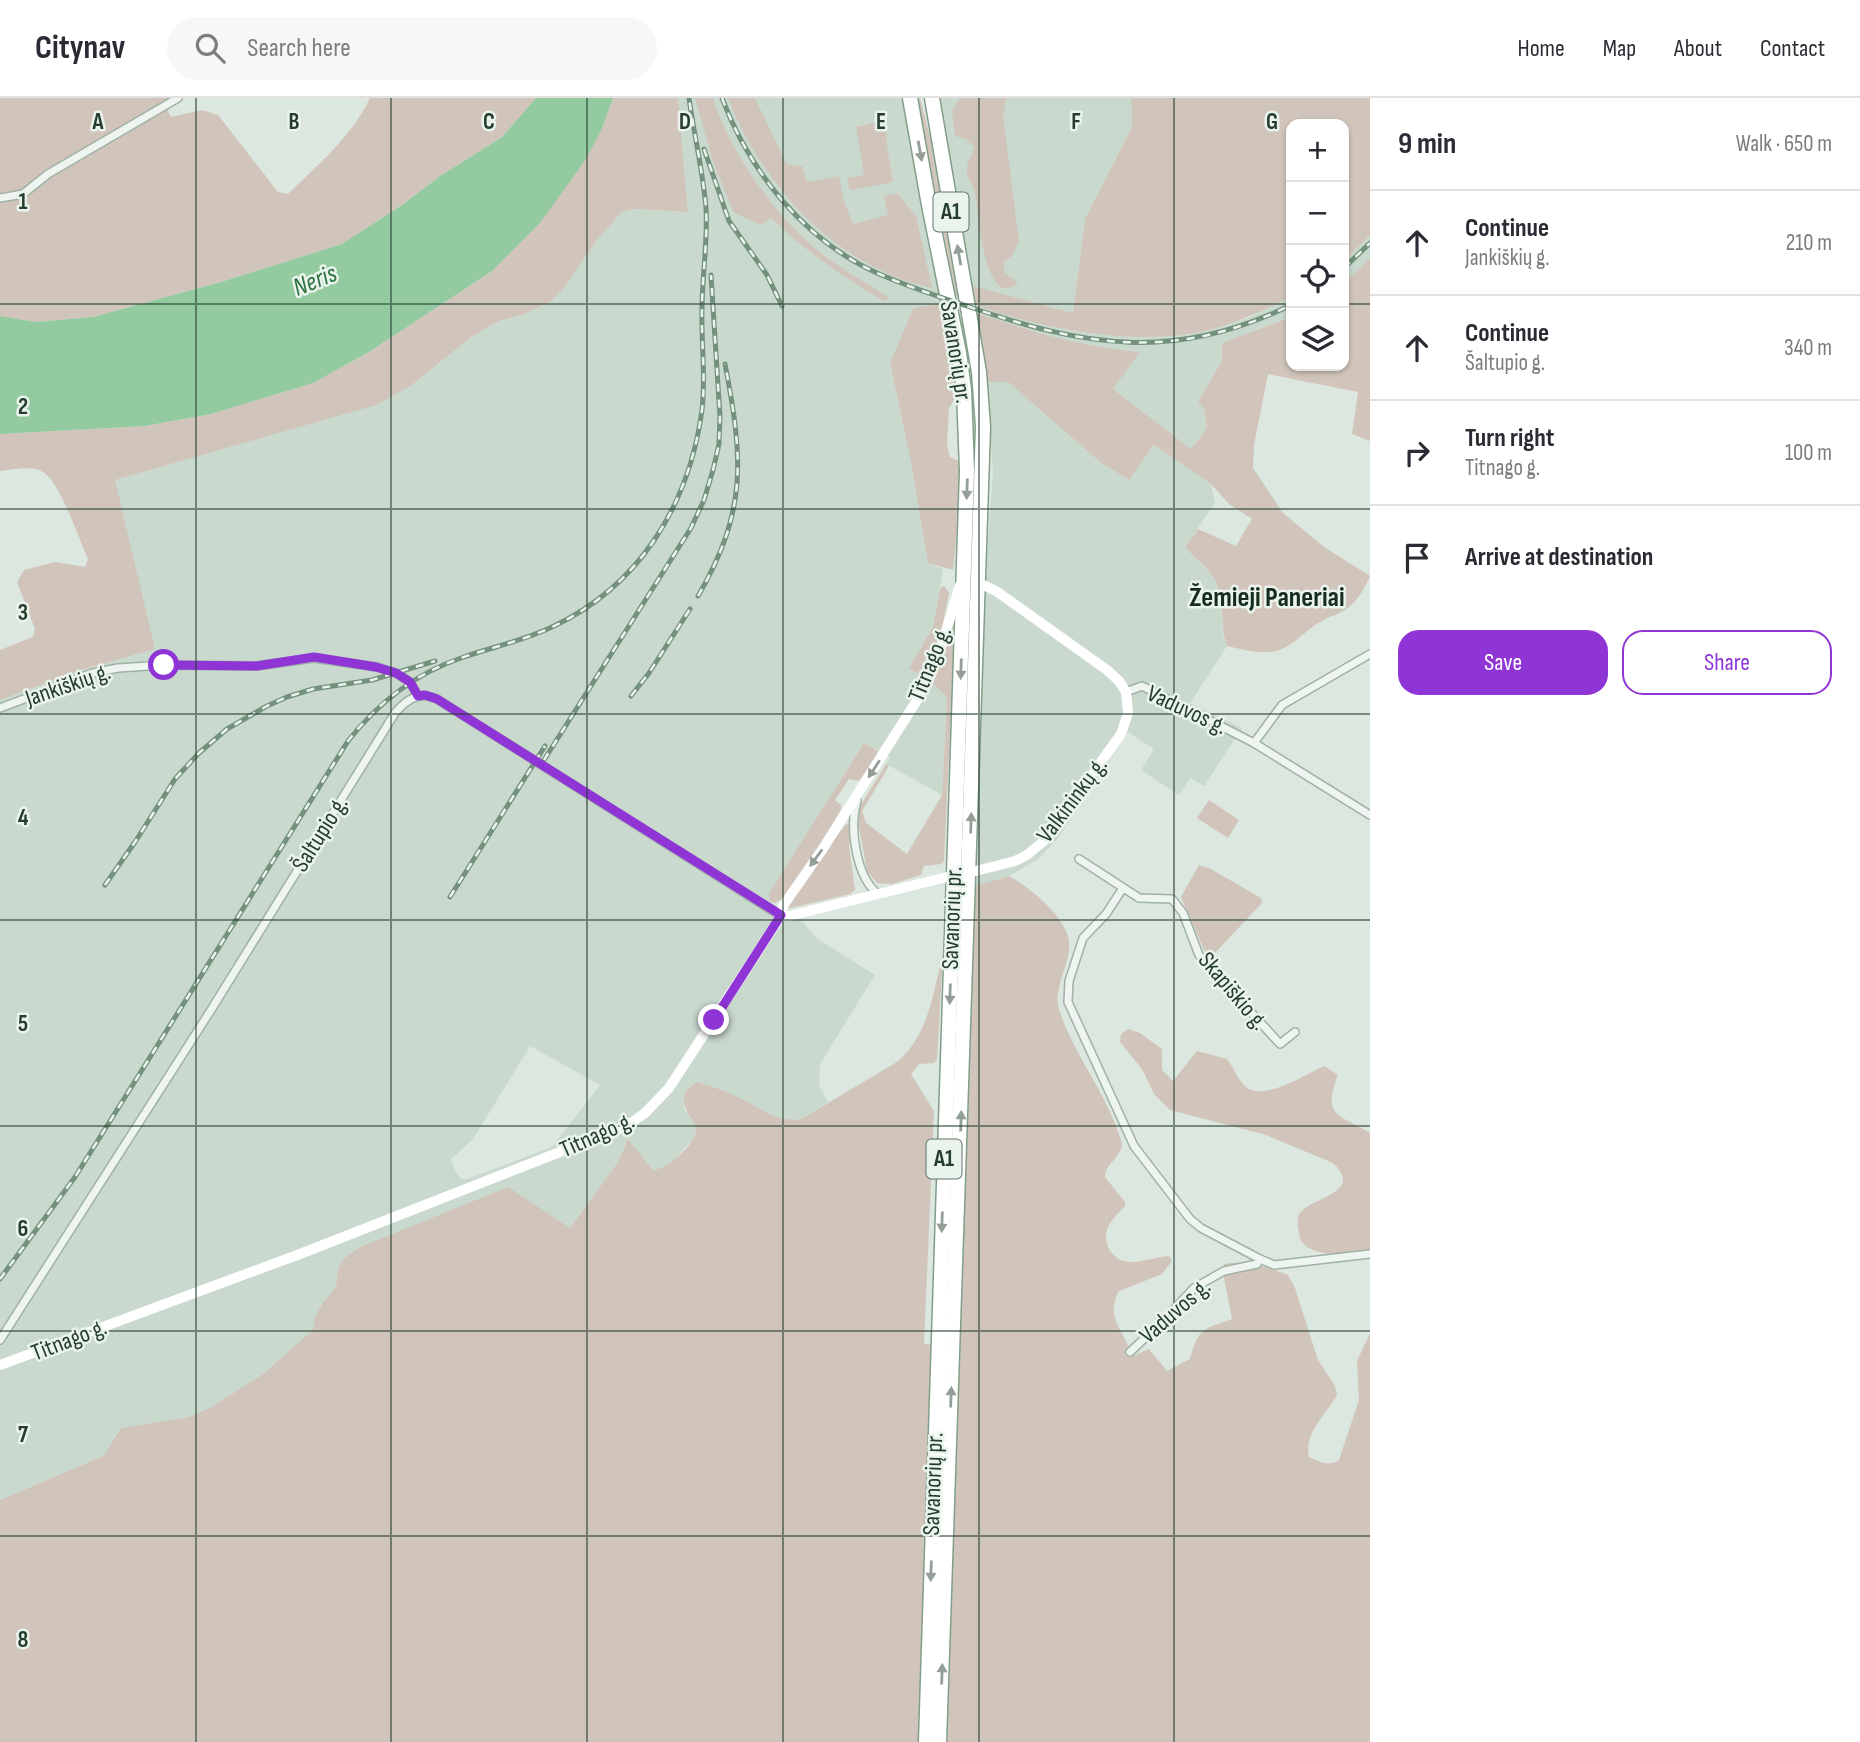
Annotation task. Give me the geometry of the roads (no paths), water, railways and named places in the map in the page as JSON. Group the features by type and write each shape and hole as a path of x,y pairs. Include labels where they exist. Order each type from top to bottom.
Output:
{"highway":[{"name":"Savanorių pr.","path":"910,98 964,390 967,471 926,1742"},
{"name":"Savanorių pr.","path":"932,98 979,372 983,477 939,1742"}],"street":[{"path":"0,198 23,194 48,174 178,98"},
{"name":"Titnago g.","path":"0,1365 300,1254 628,1125 645,1113 669,1088 919,697 931,674 964,576"},
{"name":"Vaduvos g.","path":"979,583 996,591 1107,670 1126,692 1142,686 1254,743 1370,815"},
{"path":"1254,743 1282,705 1370,654"},
{"name":"Jankiškių g.","path":"0,708 93,673 118,668 164,665 257,666 314,657 396,673 410,682 418,696"},
{"name":"Valkininkų g.","path":"976,871 1015,861 1045,840 1121,734 1128,713 1126,692"},
{"path":"418,696 437,699 781,915 789,916 947,877"},
{"name":"Šaltupio g.","path":"0,1340 211,1010 395,713 404,702 418,696"},
{"path":"859,792 853,814 860,869 864,881 878,894"},
{"name":"Skapiškio g.","path":"1079,859 1146,900 1163,897 1172,899 1183,914 1199,955 1255,1018 1280,1044 1295,1032"},
{"name":"Vaduvos g.","path":"1123,888 1079,947 1069,981 1070,1010 1133,1146 1190,1219 1201,1228 1273,1265 1370,1254"},
{"name":"Vaduvos g.","path":"1130,1352 1165,1320 1194,1288 1224,1271 1257,1264 1260,1259"}],"water":[{"name":"Neris","path":"536,98 613,98 601,131 582,165 539,224 492,271 369,352 313,383 211,414 145,426 0,434 0,316 36,322 93,317 221,282 342,244 502,137"}],"railway":[{"path":"0,1279 75,1177 348,741 360,727 398,691 428,672 461,658 541,632 583,610 611,589 635,565 672,510 695,445 703,398 702,309 706,208 689,98"},
{"path":"722,98 748,152 764,177 803,223 851,259 910,287 1051,331 1091,339 1130,342 1169,341 1208,335 1249,323 1286,307"},
{"path":"704,149 729,221 767,275 782,306"},
{"path":"1349,263 1370,243"},
{"path":"544,760 691,528 704,500 719,444 720,417 711,275"},
{"path":"698,596 726,537 737,483 738,456 725,364"},
{"path":"631,696 690,609"},
{"path":"105,885 175,779 199,753 227,729 287,697 313,689 372,680 435,661"},
{"path":"450,897 545,746"}],"district":[{"name":"Žemieji Paneriai","path":"1267,597"}]}
